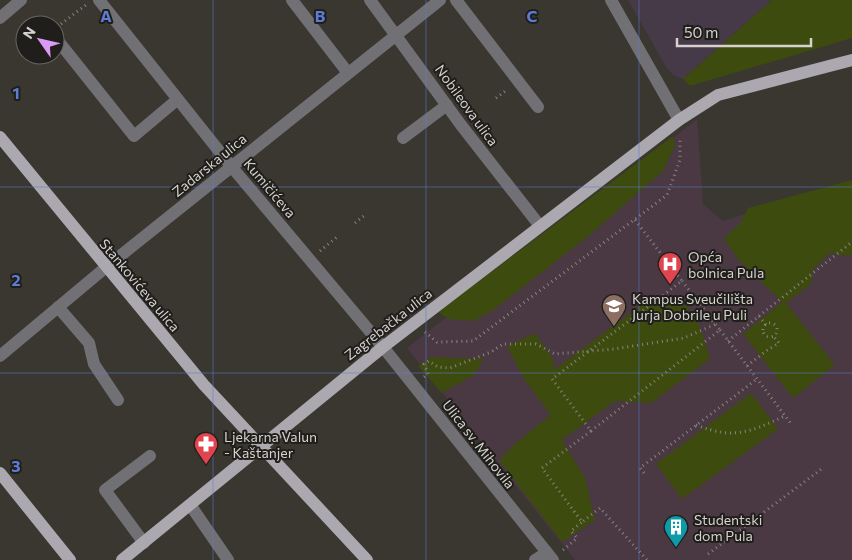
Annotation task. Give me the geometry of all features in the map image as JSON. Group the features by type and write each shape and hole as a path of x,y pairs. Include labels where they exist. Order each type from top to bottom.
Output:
{"main road":[{"name":"Zagrebačka ulica","path":"122,560 413,323 679,120 718,95 852,60"},
{"name":"Stankovićeva ulica","path":"0,137 105,268 204,385 366,560"},
{"path":"0,473 70,560"}],"street":[{"path":"0,18 21,0"},
{"name":"Kumičićeva","path":"99,0 231,166 383,347"},
{"path":"292,0 348,73"},
{"name":"Nobileova ulica","path":"370,0 397,34 447,105 540,226"},
{"name":"Zadarska ulica","path":"0,356 231,166 440,0"},
{"path":"456,0 538,107"},
{"path":"611,0 679,120"},
{"path":"65,50 134,136 178,99"},
{"path":"403,138 447,105"},
{"path":"58,308 89,343 94,364 118,400"},
{"name":"Ulica sv. Mihovila","path":"383,347 549,556"},
{"path":"144,543 105,490 150,456"},
{"path":"190,506 228,560"},
{"path":"535,560 549,556"}],"path":[{"path":"65,21 80,10"},
{"path":"413,323 437,342 473,341 635,220 667,195 680,160 679,120"},
{"path":"355,223 364,215"},
{"path":"635,220 792,426"},
{"path":"309,259 337,237"},
{"path":"728,341 852,242"},
{"path":"591,431 552,379 682,281"},
{"path":"758,316 766,325 770,324 775,327 776,331 772,336"},
{"path":"428,374 424,364 429,361 438,367 450,368 492,352 503,344 536,344 555,354 614,349 684,338 716,324"},
{"path":"747,366 766,350 780,344 772,336 766,336 763,333 766,325"},
{"path":"582,522 542,468 720,330"},
{"path":"644,473 640,468 757,379"},
{"path":"696,425 711,431 737,434 785,416"},
{"path":"708,554 823,468"},
{"path":"576,538 571,531 600,508 647,560"}],"shaded area":[{"path":"628,0 772,0 683,79 673,75 666,67"},
{"name":"Opća bolnica Pula","path":"697,119 703,204 723,221 852,181 852,560 575,560 407,348"}],"green space":[{"path":"772,0 852,0 852,38 690,86 683,79"},
{"path":"673,136 675,146 663,171 586,238 492,311 473,321 449,319 438,312"},
{"path":"852,180 852,253 849,256 830,253 813,269 811,284 786,303 835,365 793,398 743,334 782,302 739,260 724,239 741,222 748,208"},
{"path":"655,295 669,297 688,308 699,324 710,359 651,403 615,401 562,440 585,478 595,520 562,542 499,460 517,442 551,415 524,379 507,346 535,333 552,357 555,369"},
{"path":"431,357 484,359 474,375 442,393 418,366"},
{"path":"751,393 778,429 682,499 656,464"}],"place":[{"name":"Opća bolnica Pula","path":"670,285"},
{"name":"Kampus Sveučilišta Jurja Dobrile u Puli","path":"614,327"},
{"name":"Ljekarna Valun - Kaštanjer","path":"206,465"},
{"name":"Studentski dom Pula","path":"676,548"}]}
